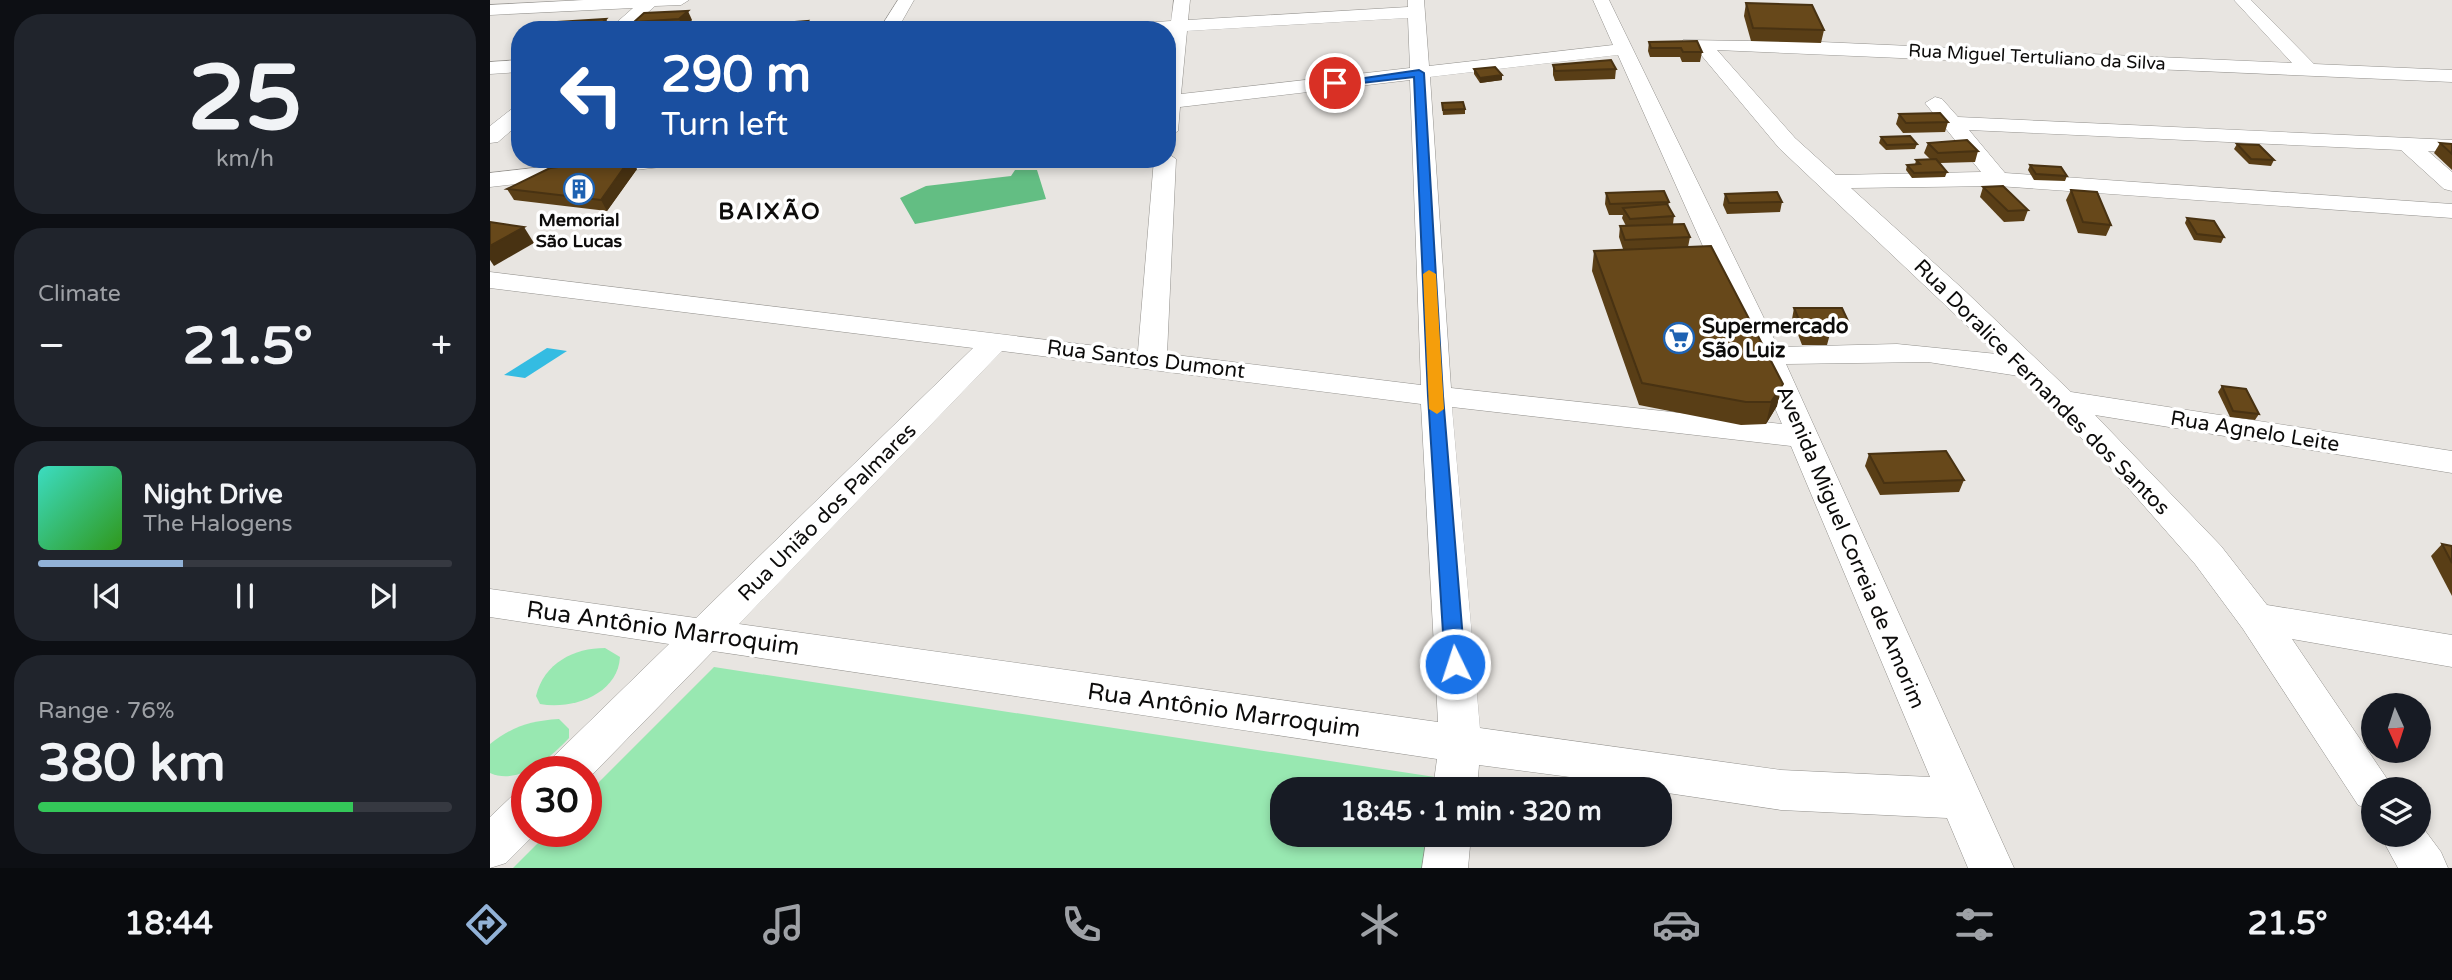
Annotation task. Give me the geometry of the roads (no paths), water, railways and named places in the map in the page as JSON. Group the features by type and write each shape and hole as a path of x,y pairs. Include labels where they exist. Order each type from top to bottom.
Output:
{"street":[{"path":"490,10 681,0"},
{"path":"893,21 906,0"},
{"path":"1176,51 1182,0"},
{"name":"Avenida Miguel Correia de Amorim","path":"1601,0 1631,45 1991,868"},
{"path":"2242,0 2308,69"},
{"path":"628,21 651,1"},
{"path":"1176,26 1416,6 1436,396 1460,745 1456,777"},
{"path":"1176,101 1631,45"},
{"name":"Rua Miguel Tertuliano da Silva","path":"1689,45 1821,47 2452,76"},
{"name":"Rua Doralice Fernandes dos Santos","path":"1689,45 1787,143 1955,296 2025,368 2120,458 2208,555 2256,618 2364,777"},
{"path":"490,68 511,67"},
{"path":"1935,103 1998,179"},
{"path":"490,137 511,120"},
{"path":"1954,123 2077,126 2452,146"},
{"path":"2407,144 2452,184"},
{"path":"490,180 592,168"},
{"path":"1152,360 1165,168"},
{"path":"490,203 549,173"},
{"path":"1828,182 1998,179 2452,211"},
{"name":"Rua Santos Dumont","path":"490,279 1436,396 1802,437"},
{"name":"Rua União dos Palmares","path":"583,756 997,340"},
{"path":"1768,356 1893,350 1981,358 2025,368"},
{"name":"Rua Agnelo Leite","path":"2059,400 2452,462"},
{"name":"Rua Antônio Marroquim","path":"490,603 1781,790 1960,799"},
{"path":"2256,618 2452,651"},
{"path":"490,848 511,828"},
{"path":"1445,868 1448,847"},
{"path":"2410,847 2425,868"}],"water":[{"path":"547,348 567,351 525,378 504,375"}],"place":[{"name":"Memorial São Lucas","path":"579,189"},
{"name":"Supermercado São Luiz","path":"1679,338"}],"district":[{"name":"BAIXÃO","path":"770,211"}]}
